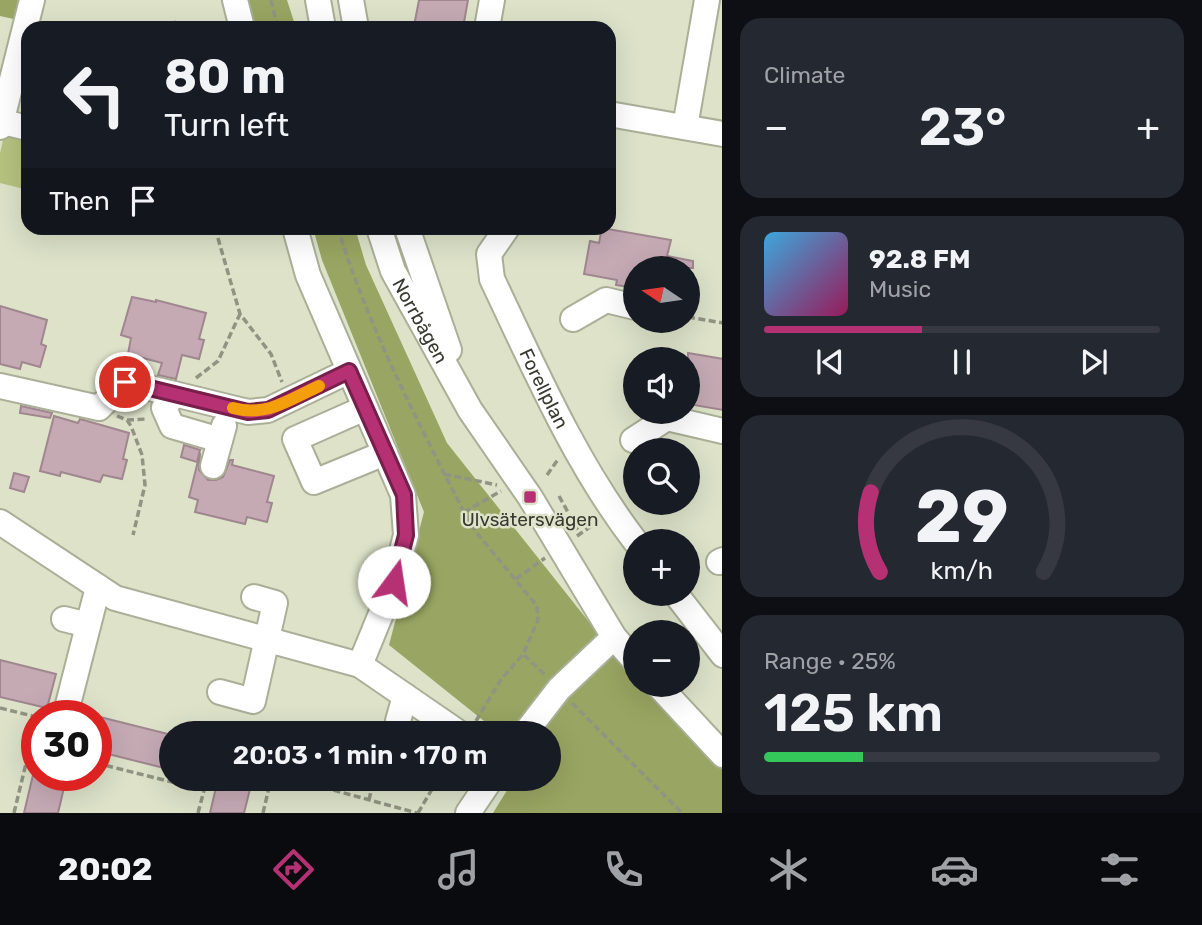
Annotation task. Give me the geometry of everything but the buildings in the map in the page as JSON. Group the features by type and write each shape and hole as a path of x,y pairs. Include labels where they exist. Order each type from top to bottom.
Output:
{"street":[{"path":"23,21 32,0"},
{"path":"234,0 240,21"},
{"path":"318,0 322,21"},
{"path":"351,0 355,21"},
{"path":"488,21 492,0"},
{"path":"685,127 708,0"},
{"path":"21,24 9,51 19,96 1,124 21,127"},
{"path":"616,115 722,134"},
{"path":"297,235 307,275 404,495 406,535 394,582 360,665"},
{"name":"Norrbågen","path":"381,235 393,271 470,410 530,497 614,637 623,647"},
{"name":"Norrbågen","path":"409,235 470,410"},
{"name":"Forellplan","path":"502,235 489,254 492,279 570,442 626,529"},
{"path":"573,319 606,300 623,304"},
{"path":"0,386 99,408 125,382 230,404 248,412 268,410 349,371"},
{"path":"174,394 164,408 172,426 220,440"},
{"path":"213,467 230,404"},
{"path":"365,408 295,439 314,482 385,453"},
{"path":"636,438 667,418 722,431"},
{"path":"0,522 115,598 360,665 405,696 453,721"},
{"path":"71,700 87,659 88,625 98,587"},
{"path":"220,692 253,701 275,603 254,597"},
{"path":"686,606 722,654"},
{"path":"64,619 88,625"},
{"path":"534,721 559,689 614,637"},
{"path":"398,721 405,696"},
{"path":"669,697 722,754"},
{"path":"468,813 483,791"}],"path":[{"path":"271,0 276,21"},
{"path":"217,235 240,314 271,354 289,400"},
{"path":"340,235 386,356 464,512 476,532 537,606 538,620 523,654 472,721"},
{"path":"174,394 218,361 240,314"},
{"path":"700,319 722,323"},
{"path":"99,408 127,420 142,455 145,485 133,535"},
{"path":"444,474 508,488 464,512"},
{"path":"559,496 580,534"},
{"path":"523,654 682,813"},
{"path":"0,708 21,714"},
{"path":"112,767 159,779"},
{"path":"14,813 21,784"},
{"path":"198,813 204,791"},
{"path":"263,813 268,791"},
{"path":"336,791 417,813 430,791"},
{"path":"369,800 371,791"}],"green space":[{"path":"0,0 23,0 18,20 0,16"},
{"path":"247,0 287,0 294,21 254,21"},
{"path":"4,136 21,140 21,188 0,183 0,153"},
{"path":"315,235 357,235 366,265 447,443 623,664 623,697 654,697 722,769 722,813 493,813 507,791 561,791 561,721 484,721 389,645 424,512 322,260"}],"slow traffic":[{"path":"233,408 248,412 268,410 319,386"}],"place":[{"name":"Ulvsätersvägen","path":"530,497"}],"route":[{"path":"125,382 248,412 268,410 349,371 404,495 406,535 394,582"}]}
